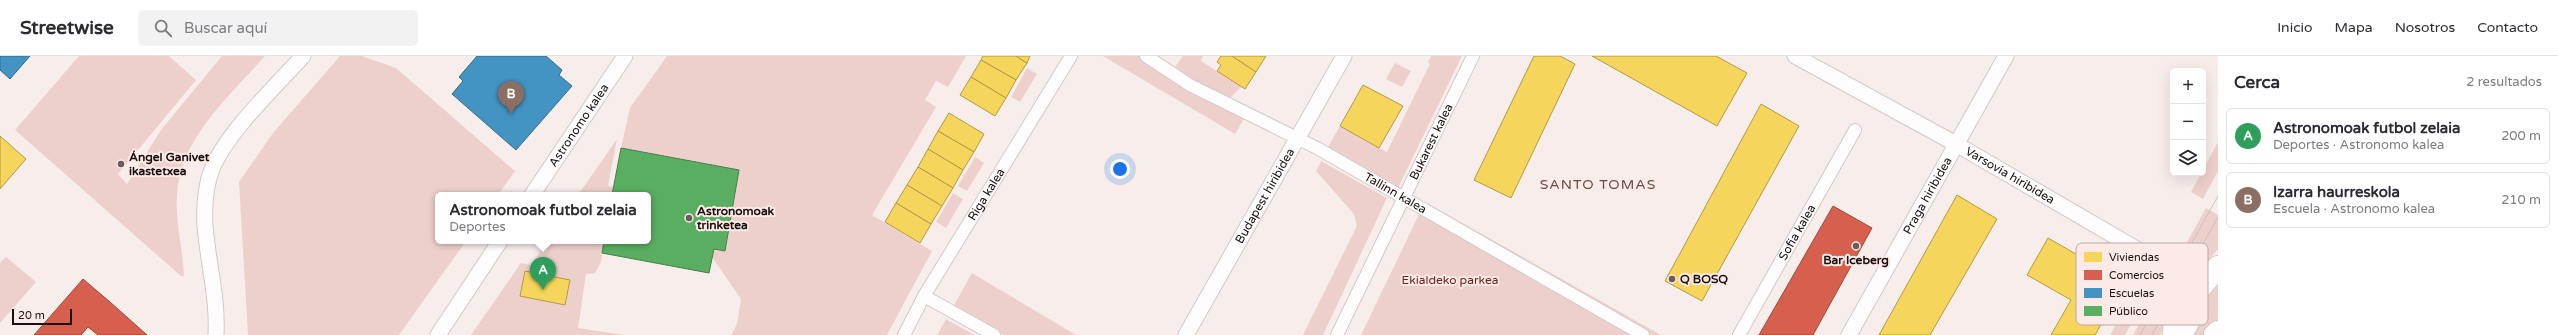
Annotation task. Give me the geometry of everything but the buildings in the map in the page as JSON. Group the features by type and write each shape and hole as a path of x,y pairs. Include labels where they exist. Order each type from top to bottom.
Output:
{"main road":[{"path":"2181,335 2186,325"},
{"path":"2215,335 2218,332"}],"street":[{"path":"216,335 217,314 205,204 211,170 218,156 230,139 302,56"},
{"name":"Riga kalea","path":"904,335 924,296 1071,56"},
{"name":"Tallinn kalea","path":"1146,56 1190,85 1298,138 1643,335"},
{"name":"Budapest hiribidea","path":"1186,335 1344,56"},
{"name":"Bukarest kalea","path":"1336,335 1473,56"},
{"name":"Varsovia hiribidea","path":"1795,56 1956,144 2128,243"},
{"name":"Praga hiribidea","path":"1849,335 2006,56"},
{"name":"Astronomo kalea","path":"534,192 625,57"},
{"name":"Sofia kalea","path":"1739,335 1855,130"},
{"path":"438,335 498,244"},
{"path":"924,296 994,335"},
{"name":"Varsovia hiribidea","path":"2170,335 2171,325"}],"green space":[{"name":"Ángel Ganivet ikastetxea","path":"79,56 169,56 196,80 118,174 127,184 161,130 222,56 265,56 209,119 197,136 180,173 177,204 184,276 181,276 15,130"},
{"path":"340,56 362,56 396,68 515,171 500,192 435,192 435,244 464,244 399,335 248,335 239,182 273,133"},
{"path":"667,56 966,56 948,87 936,81 925,100 936,107 872,215 932,251 887,335 731,335 737,324 741,299 712,257 714,249 725,251 739,170 621,148 630,108"},
{"path":"1103,56 1139,56 1246,115 1235,134"},
{"path":"1183,56 1203,56 1201,61 1241,87 1228,100 1190,82 1174,69"},
{"path":"1431,56 1462,56 1398,188 1327,149 1340,126 1387,152 1430,64 1428,62"},
{"path":"1395,63 1411,71 1402,87 1386,79"},
{"path":"1027,68 1037,74 1020,102 1011,97"},
{"path":"617,139 608,186 614,187 613,192 580,192"},
{"path":"2218,142 2218,171 2203,199 2191,192 2200,176 2206,176 2206,164"},
{"path":"975,157 984,163 967,191 958,186"},
{"path":"1321,161 1387,198 1323,335 1303,335 1357,226 1354,214 1316,171"},
{"path":"953,193 963,199 946,228 936,222"},
{"name":"Ekialdeko parkea","path":"1425,202 1661,335 1361,335"},
{"path":"2206,208 2218,215 2218,249 2208,260 2208,243 2187,243"},
{"path":"545,244 604,244 601,262 595,273 586,274 578,328 624,335 471,335 521,263 531,265"},
{"path":"6,257 36,282 0,323 0,263"},
{"path":"972,273 1076,335 1004,335 953,307"},
{"path":"2218,286 2218,319 2202,335 2192,335 2195,325 2208,325 2208,291"},
{"path":"946,319 974,335 937,335"},
{"path":"2115,325 2130,325 2125,335 2110,335"},
{"path":"2139,325 2164,325 2160,335 2133,335"}],"tram line":[{"path":"2192,243 2218,196"},
{"path":"2203,243 2218,217"},
{"path":"2140,335 2146,325"},
{"path":"2152,335 2158,325"}],"place":[{"name":"Izarra haurreskola","path":"511,114"},
{"name":"Ángel Ganivet ikastetxea","path":"121,164"},
{"name":"Astronomoak trinketea","path":"689,218"},
{"name":"Bar Iceberg","path":"1856,246"},
{"name":"Q BOSQ","path":"1672,279"},
{"name":"Astronomoak futbol zelaia","path":"543,290"}],"district":[{"name":"SANTO TOMAS","path":"1598,184"}]}
